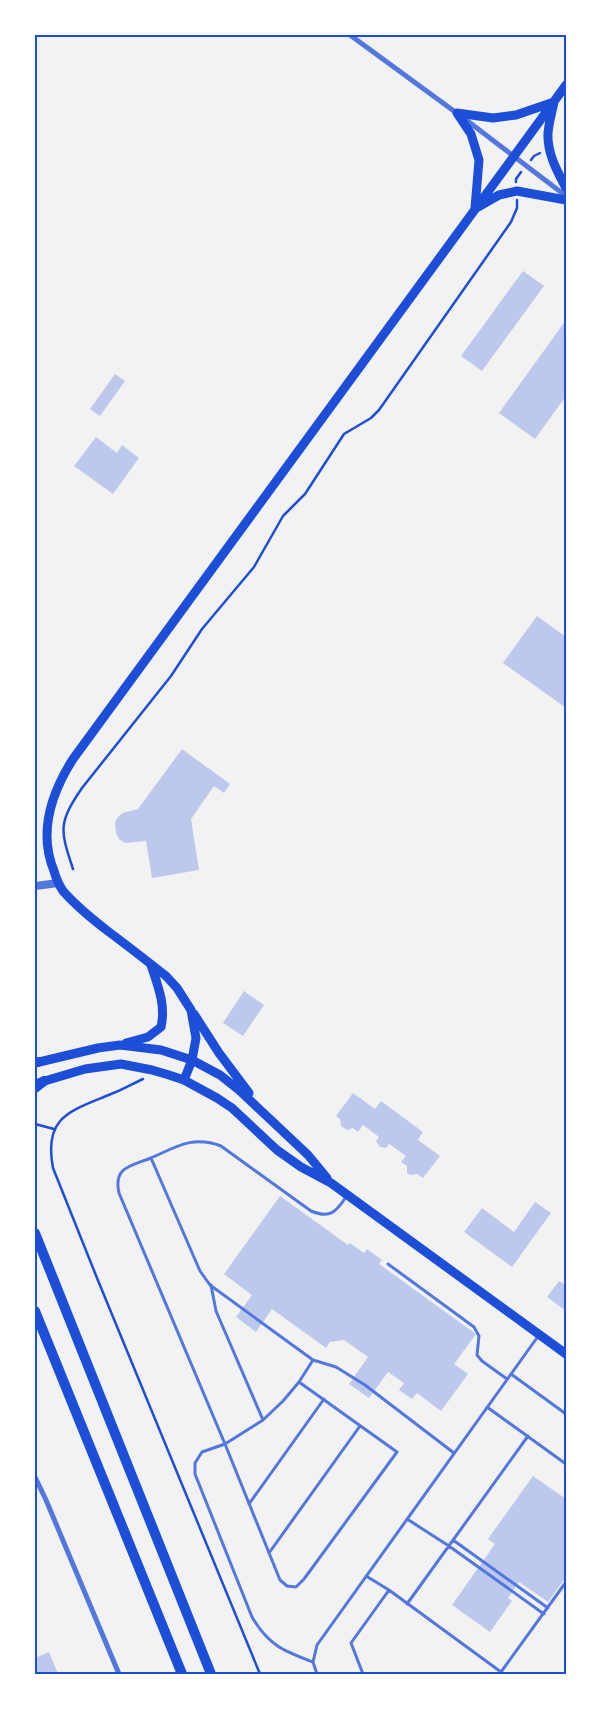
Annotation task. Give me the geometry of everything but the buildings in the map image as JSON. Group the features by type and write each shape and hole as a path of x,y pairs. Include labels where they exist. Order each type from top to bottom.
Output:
{"highway":[{"path":"35,1088 39,1082"},
{"path":"35,1233 211,1674"},
{"path":"35,1311 173,1654 183,1674"}],"main road":[{"path":"267,1114 235,1075 177,988 151,964 83,913 62,889 58,883 48,850 47,832 53,796 66,771 566,84"},
{"path":"457,113 493,118 516,115 554,102"},
{"path":"554,102 548,134 550,150 554,166 566,188"},
{"path":"457,113 472,134 479,160 475,209"},
{"path":"475,209 499,195 516,191 566,200"},
{"path":"36,1063 148,1038 161,1027 164,1009 151,964"},
{"path":"184,1080 192,1060 196,1038 191,1010"},
{"path":"120,1045 161,1050 192,1060 220,1075 267,1114 308,1155 331,1182 348,1196 566,1354"},
{"path":"39,1082 85,1069 121,1064 152,1070 184,1080 232,1108 277,1150 301,1167 331,1182"}],"street":[{"path":"350,35 566,196"},
{"path":"35,886 58,883"},
{"path":"35,1477 119,1674"}],"lane":[{"path":"299,1382 396,1452 304,1580 296,1587 287,1586 280,1580 119,1193 118,1176 125,1168 189,1142 209,1142 221,1146 320,1215 330,1214 348,1196"},
{"path":"151,1158 200,1271 210,1285 312,1360 336,1368 365,1385 454,1453"},
{"path":"388,1264 474,1328 478,1336 477,1355 482,1361 507,1379"},
{"path":"210,1285 216,1312 263,1420"},
{"path":"317,1674 313,1662 317,1644 539,1335"},
{"path":"312,1360 299,1382 263,1420 225,1444 202,1452 195,1463 195,1474 252,1617 260,1632 270,1642 313,1662"},
{"path":"511,1374 566,1414"},
{"path":"249,1504 324,1400"},
{"path":"487,1407 566,1464"},
{"path":"269,1553 360,1426"},
{"path":"407,1604 528,1436"},
{"path":"407,1519 449,1546 544,1614"},
{"path":"453,1540 548,1608"},
{"path":"366,1576 389,1590 500,1673 566,1582"},
{"path":"363,1674 351,1643 389,1590"}],"path":[{"path":"73,868 63,834 64,821 69,807 171,676 202,629 254,568 284,516 313,482 344,434 371,418 379,410 511,222 517,208 516,179 534,156 550,150"},
{"path":"144,1079 112,1094 79,1106 66,1115 54,1129 50,1154 53,1168 97,1278 260,1674"},
{"path":"35,1124 54,1129"}]}
